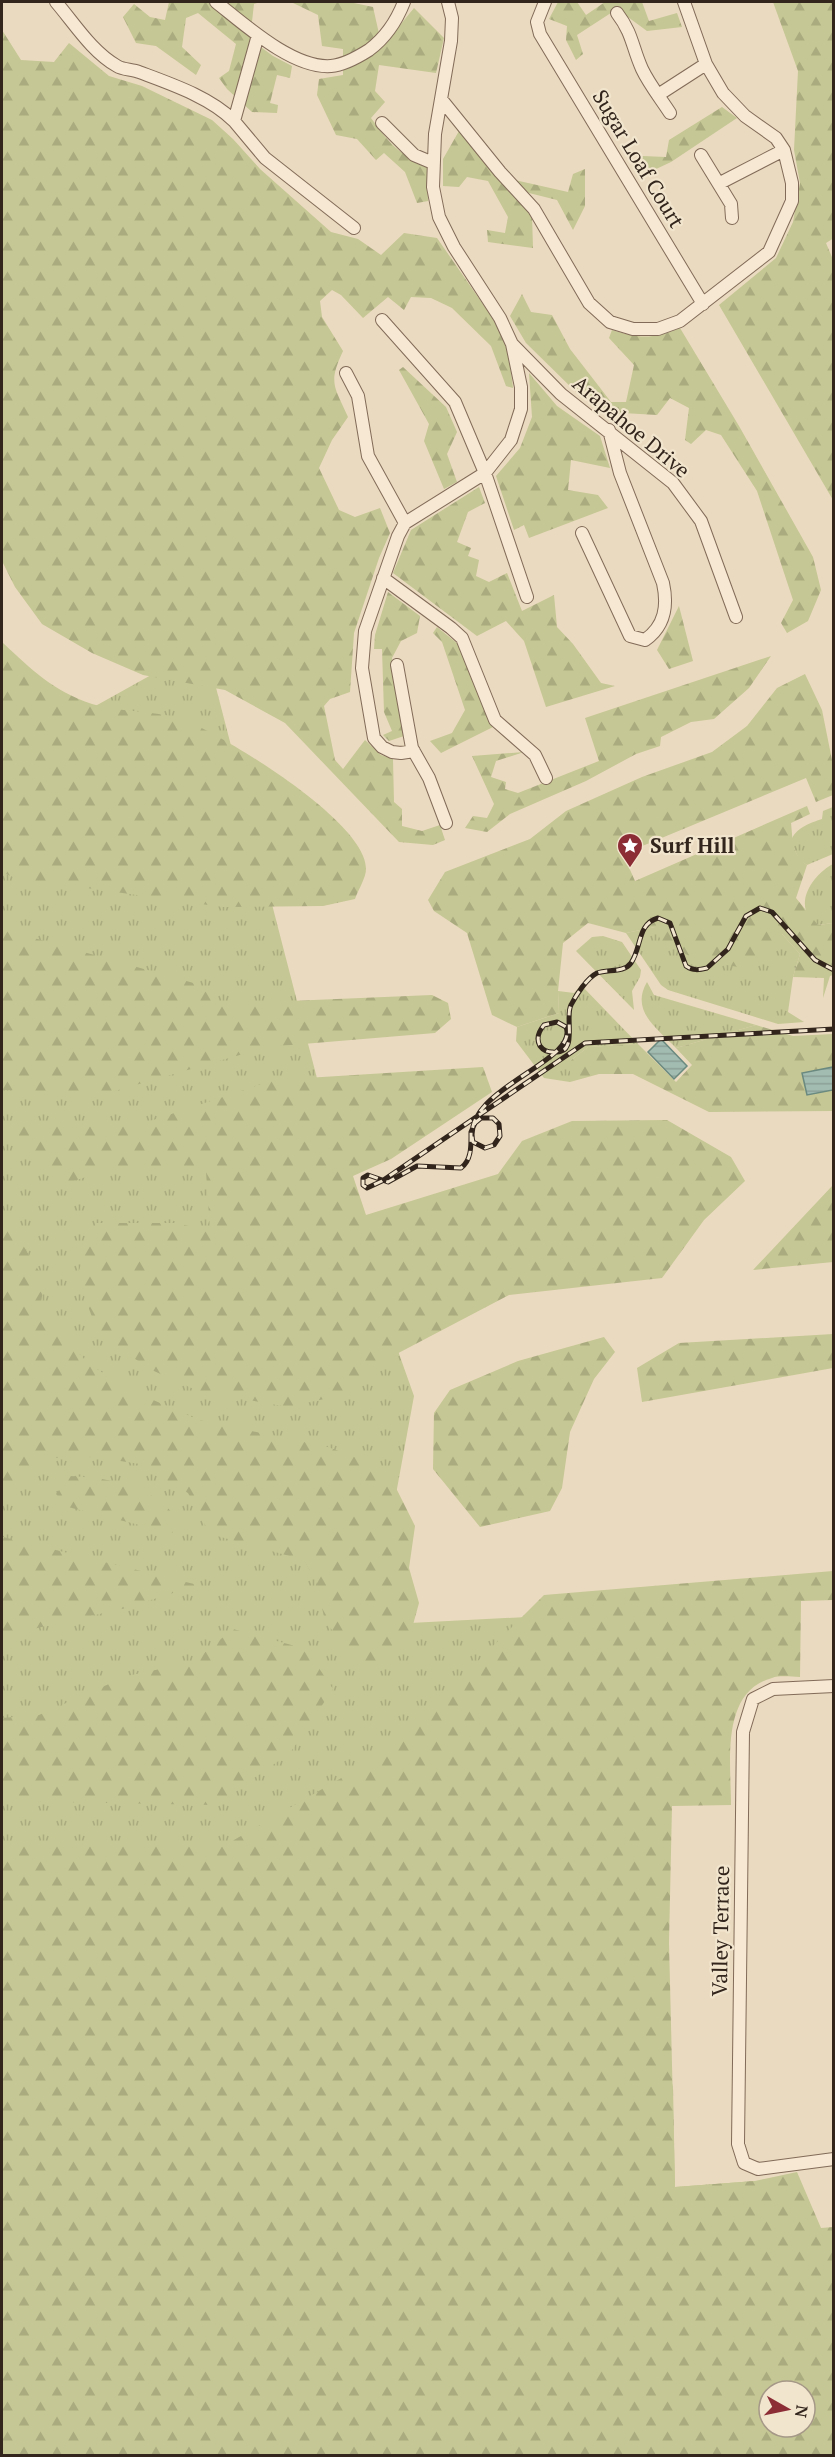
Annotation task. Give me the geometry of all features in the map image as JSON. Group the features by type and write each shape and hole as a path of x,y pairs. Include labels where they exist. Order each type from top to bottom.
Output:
{"street":[{"path":"56,2 104,57 119,68 135,70 173,85 224,111 265,158 354,228"},
{"path":"216,2 258,35 305,62 332,66 361,55 374,46 391,27 404,2"},
{"path":"414,751 392,752 382,747 374,738 362,668 365,631 398,536 405,523 485,473 503,453 516,428 521,409 520,387 512,344 500,318 454,247 439,217 433,187 433,163 451,41 452,18 448,2"},
{"name":"Sugar Loaf Court","path":"545,2 537,22 540,34 703,304"},
{"path":"441,99 534,210 589,303 610,322 633,329 658,329 680,321 770,252 792,201 792,183 784,150 776,138 745,116 723,93 706,64 684,2"},
{"path":"617,13 626,25 641,68 670,113"},
{"path":"234,121 258,35"},
{"path":"658,94 706,64"},
{"path":"382,123 414,155 433,163"},
{"path":"720,183 784,150"},
{"path":"701,155 731,204 732,218"},
{"path":"382,320 455,402 485,473 527,597"},
{"name":"Arapahoe Drive","path":"512,344 561,394 673,483 701,521 736,617"},
{"path":"346,373 358,396 368,456 405,523"},
{"path":"582,533 630,636 637,640 645,640 654,633 663,617 666,597 663,583 620,473 609,430"},
{"path":"383,578 462,638 495,720 535,755 546,778"},
{"path":"397,665 414,751 429,778 446,823"},
{"name":"Valley Terrace","path":"834,1686 773,1689 753,1699 743,1732 738,2144 744,2163 758,2169 834,2159"}],"green space":[{"path":"169,2 208,2 216,9 221,2 260,2 254,4 250,39 273,56 292,66 290,78 277,75 270,103 278,105 277,113 252,112 227,89 219,78 229,71 236,44 198,13 186,18 182,47 201,65 196,75 156,46 136,43 123,17 134,4 150,17 165,20"},
{"path":"291,2 349,2 373,7 382,47 414,8 444,38 436,73 379,65 375,91 385,102 371,118 395,147 427,166 428,201 417,203 405,172 384,153 376,160 357,139 336,135 317,95 319,79 343,75 343,49 322,46 318,15"},
{"path":"558,2 577,2 586,15 605,2 642,2 649,21 677,13 682,27 647,31 617,9 577,35 583,54 576,60 566,40 567,26 549,19"},
{"path":"773,2 833,2 834,238 826,243 834,262 833,500 719,305 776,258 793,222 800,183 794,150 798,71"},
{"path":"2,30 21,60 54,62 69,43 109,76 142,86 212,120 260,169 331,232 358,239 381,255 404,233 437,238 496,323 508,347 513,388 506,386 491,346 452,308 431,298 411,297 404,310 388,297 363,318 341,295 332,290 320,301 322,317 343,351 334,378 336,391 348,417 332,440 319,468 339,510 355,517 380,508 390,533 379,558 354,633 350,692 330,699 324,706 335,760 343,769 365,740 381,755 393,759 394,802 402,809 402,826 422,831 440,825 445,840 433,845 399,842 285,723 225,690 143,675 92,653 42,624 15,587 2,561"},
{"path":"722,107 737,118 671,162 639,177 635,168 642,156 666,157 669,140"},
{"path":"459,131 497,176 568,192 573,174 585,169 585,206 573,230 557,200 509,188 532,216 533,248 488,242 487,230 505,233 508,217 488,181 467,177 459,187 443,186 443,159"},
{"path":"522,294 531,312 552,315 570,349 611,402 626,402 634,365 609,338 612,330 631,335 654,336 680,328 739,426 813,557 821,590 808,621 787,633 781,623 793,600 757,491 721,435 706,430 691,444 685,440 689,408 670,398 657,415 623,413 617,419 578,394 526,343 510,316"},
{"path":"403,367 446,407 457,432 447,454 457,482 444,489 424,441 429,424 399,370"},
{"path":"529,373 557,406 600,436 610,468 571,460 568,490 598,495 608,508 529,538 524,525 514,530 496,476 520,448 532,417"},
{"path":"479,487 485,503 468,512 457,542 471,548 468,556 479,560 476,576 489,582 507,573 522,611 554,595 557,627 573,644 601,683 615,686 546,707 524,641 506,621 477,636 393,573 411,530"},
{"path":"388,592 420,616 417,633 401,641 392,658 404,736 389,741 383,735 392,731 384,712 382,649 374,649 375,635"},
{"path":"679,606 693,661 669,669 657,650"},
{"path":"437,627 458,644 493,727 441,753 430,741 452,733 465,710 442,642 433,633"},
{"path":"2,637 3,643 24,662 44,679 66,693 104,707 165,715 187,721 232,745 292,784 344,828 360,850 366,873 355,899 323,906 223,907 15,878 2,872"},
{"path":"205,645 359,1241 414,1396 372,1625 546,1616 673,2087 675,2187 755,2181 811,2379 757,2379 757,2439 817,2439 817,2399 833,2455 2,2455 2,758"},
{"path":"771,656 749,688 714,719 691,722 661,737 660,746 636,754 586,781 510,814 487,832 465,828 473,816 487,818 494,804 472,756 524,752 496,761 491,777 506,782 505,789 518,793 599,761 585,718"},
{"path":"805,674 822,710 833,765 833,795 816,802 806,778 623,854 635,881 807,806 810,814 791,823 795,851 807,865 796,898 818,925 833,923 833,975 830,976 823,998 824,978 793,977 800,954 782,934 750,969 697,960 661,941 655,927 626,933 588,923 563,943 558,991 559,1013 517,1027 492,1015 467,933 434,911 428,900 445,872 530,839 566,811 642,777 712,752 747,726 777,688"},
{"path":"833,807 833,854 807,865 799,860 791,841 793,836 804,827 822,819 823,811"},
{"path":"833,864 833,923 818,925 807,913 806,897 812,883"},
{"path":"655,927 782,934 800,954 793,977 788,1012 804,1022 778,1024 668,990 661,985 626,933"},
{"path":"2,929 197,984 221,1004 432,995 448,1003 451,1019 435,1033 267,1047 108,1093 4,1090 2,1089"},
{"path":"603,936 622,942 641,970 640,977 632,991 634,1010 576,951 592,937"},
{"path":"647,982 654,995 756,1025 676,1048 654,1026 644,1010 643,992"},
{"path":"581,985 638,1044 588,1047 570,1061 570,1082 544,1078 516,1041 517,1027 559,1013 558,991 574,993"},
{"path":"756,1025 793,1036 833,1034 833,1111 709,1112 633,1074 599,1074 570,1082 570,1061 588,1047 638,1044 676,1082 692,1065 676,1048"},
{"path":"483,1067 492,1092 391,1159 353,1176 366,1215 498,1174 522,1141 572,1121 667,1120 731,1157 745,1181 704,1220 662,1278 509,1295 387,1359 351,1393 288,1407 198,1391 154,1371 99,1336 77,1276 96,1223 176,1223 210,1231 206,1171 114,1168 58,1186 16,1138 23,1124 141,1124 274,1080"},
{"path":"833,1185 833,1262 753,1270"},
{"path":"2,1226 12,1227 45,1281 39,1312 89,1364 128,1389 199,1420 328,1447 376,1465 392,1480 415,1526 409,1568 419,1603 411,1632 366,1674 325,1621 316,1581 304,1560 210,1534 188,1493 140,1464 94,1457 53,1458 25,1486 2,1492"},
{"path":"833,1334 833,1368 642,1402 637,1368 679,1343"},
{"path":"604,1337 615,1352 594,1379 570,1432 562,1488 550,1511 480,1527 433,1469 434,1413 450,1390 518,1361"},
{"path":"70,1476 102,1479 134,1487 162,1503 182,1528 171,1533 68,1507 56,1494"},
{"path":"2,1537 198,1585 126,1608 2,1636"},
{"path":"833,1571 833,1600 801,1601 800,1677 775,1677 755,1686 744,1698 736,1713 730,1750 731,1805 672,1806 669,1943 675,2187 755,2181 797,2172 821,2228 833,2227 833,2455 2,2455 2,1842 222,1847 388,1751 544,1595"},
{"path":"233,1629 306,1649 333,1689 290,1753 215,1805 2,1801 2,1718 39,1715 127,1676 193,1662"}],"shaded area":[{"path":"661,1039 687,1066 674,1079 648,1052"},
{"path":"833,1067 833,1090 807,1095 802,1073"}],"railway":[{"path":"834,970 815,960 772,912 760,908 746,916 728,949 707,968 699,970 686,966 670,923 658,918 651,921 646,925 634,957 628,966 620,970 597,973 579,992 569,1011 569,1035 566,1048 561,1052 552,1052 541,1047 538,1038 544,1025 557,1022 566,1027 565,1040 556,1052 539,1065 500,1092 484,1107 474,1123 473,1142 485,1148 494,1145 500,1136 499,1124 493,1118 481,1118 475,1123 471,1132 469,1157 461,1168 417,1166 388,1182 368,1175 363,1178 363,1185 367,1188 382,1181 585,1043 834,1029"}],"place":[{"name":"Surf Hill","path":"630,869"}]}
